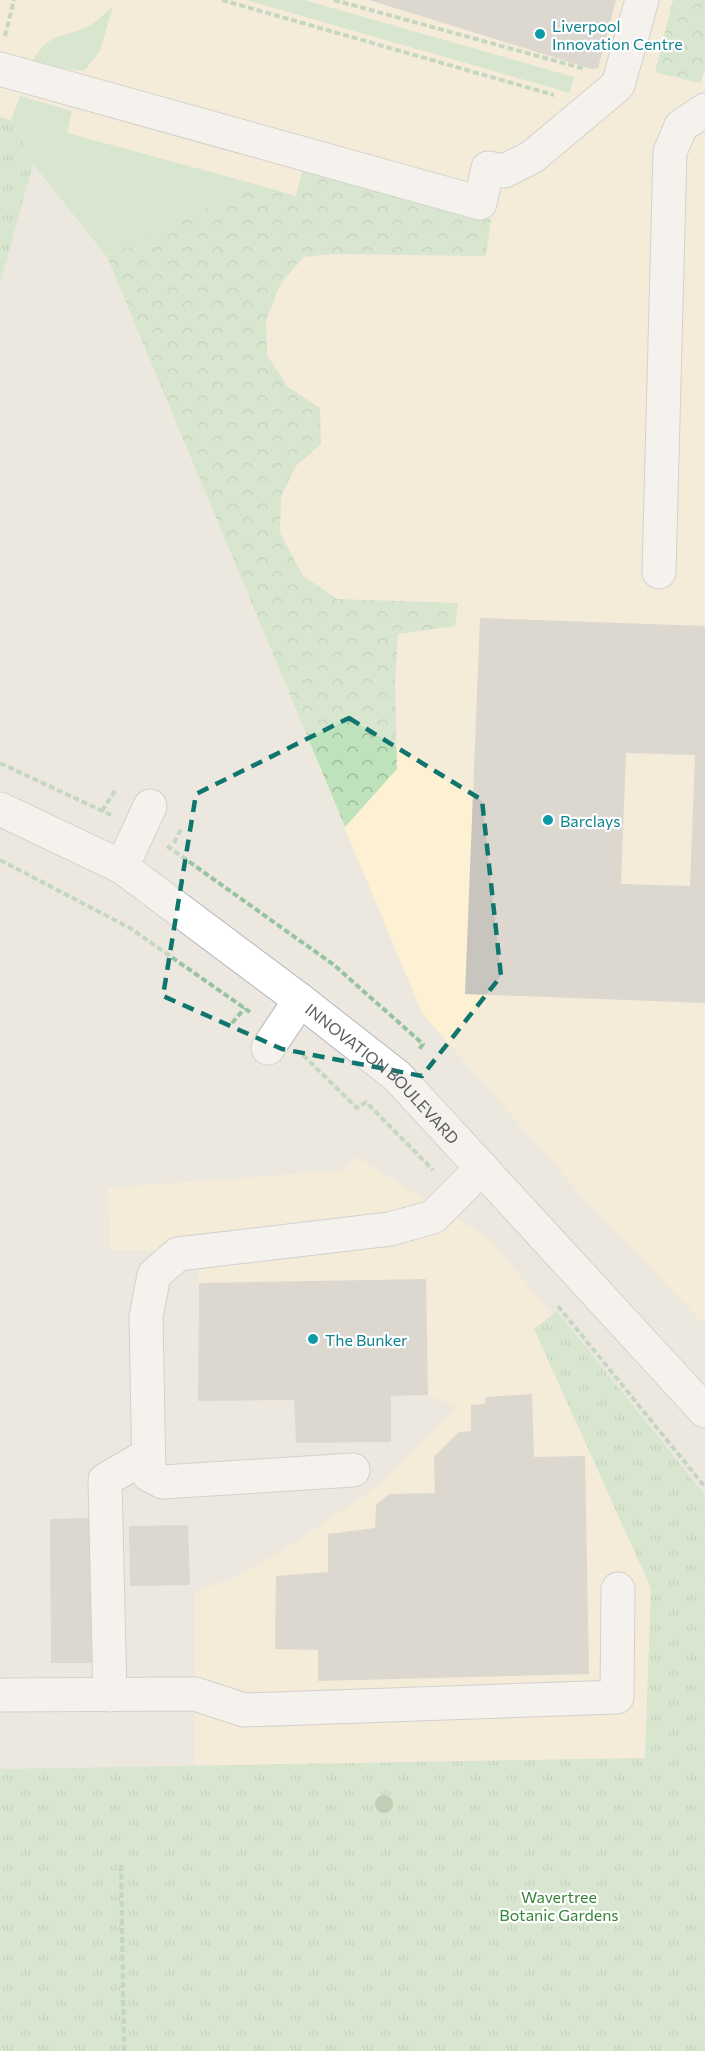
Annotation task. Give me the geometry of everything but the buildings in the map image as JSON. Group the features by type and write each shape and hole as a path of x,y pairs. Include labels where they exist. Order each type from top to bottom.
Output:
{"street":[{"path":"1,56 480,203 488,168 504,171 532,157 618,85 642,0"},
{"path":"659,572 670,152 681,126 705,110"},
{"path":"122,867 150,806"},
{"name":"INNOVATION BOULEVARD","path":"0,809 122,867 300,1000 397,1076 705,1411"},
{"path":"273,1041 300,1000"},
{"path":"353,1470 163,1482 149,1475 146,1317 154,1275 178,1254 390,1228 433,1216 482,1168"},
{"path":"110,1695 105,1480 148,1455"},
{"path":"0,1695 195,1694 244,1710 617,1697 618,1589"}],"path":[{"path":"1,56 14,0"},
{"path":"222,0 564,98"},
{"path":"334,0 585,69 592,69"},
{"path":"582,80 585,69"},
{"path":"102,811 116,789"},
{"path":"170,849 182,827"},
{"path":"0,860 130,928 245,1008 273,1041 305,1057 357,1108 366,1102 456,1194"},
{"path":"232,1023 245,1008"},
{"path":"556,1304 705,1487"},
{"path":"121,1866 124,2051"}],"highlighted area":[{"path":"349,718 482,800 501,976 422,1076 282,1049 163,996 196,794"}],"shaded area":[{"name":"Barclays","path":"0,0 705,0 705,1325 595,1211 422,1013 107,258 33,164 11,121 0,117"},
{"path":"356,1157 489,1238 552,1314 535,1330 651,1588 645,1758 195,1766 195,1592 230,1579 282,1551 376,1487 456,1407 428,1395 391,1396 391,1442 296,1443 294,1401 198,1401 199,1250 110,1250 108,1188 345,1170"}],"green space":[{"path":"246,0 304,0 574,77 570,93"},
{"path":"673,0 705,0 705,70 700,83 655,72"},
{"path":"113,6 100,51 84,71 31,65 42,47 48,42 90,25"},
{"path":"20,96 72,111 67,133 255,184 107,257 33,164 11,120"},
{"path":"0,117 11,120 33,164 0,284"},
{"path":"303,168 491,219 486,256 334,254 303,257 280,285 266,320 267,355 288,387 320,408 321,444 296,466 281,496 280,533 303,576 337,599 458,603 455,626 398,634 395,685 397,769 345,827 107,257 255,184 296,196"},
{"name":"Wavertree Botanic Gardens","path":"557,1311 705,1495 705,2051 0,2051 0,1769 645,1758 651,1588 534,1329"}],"place":[{"name":"Liverpool Innovation Centre","path":"540,34"},
{"name":"Barclays","path":"548,820"},
{"name":"The Bunker","path":"313,1339"}]}
